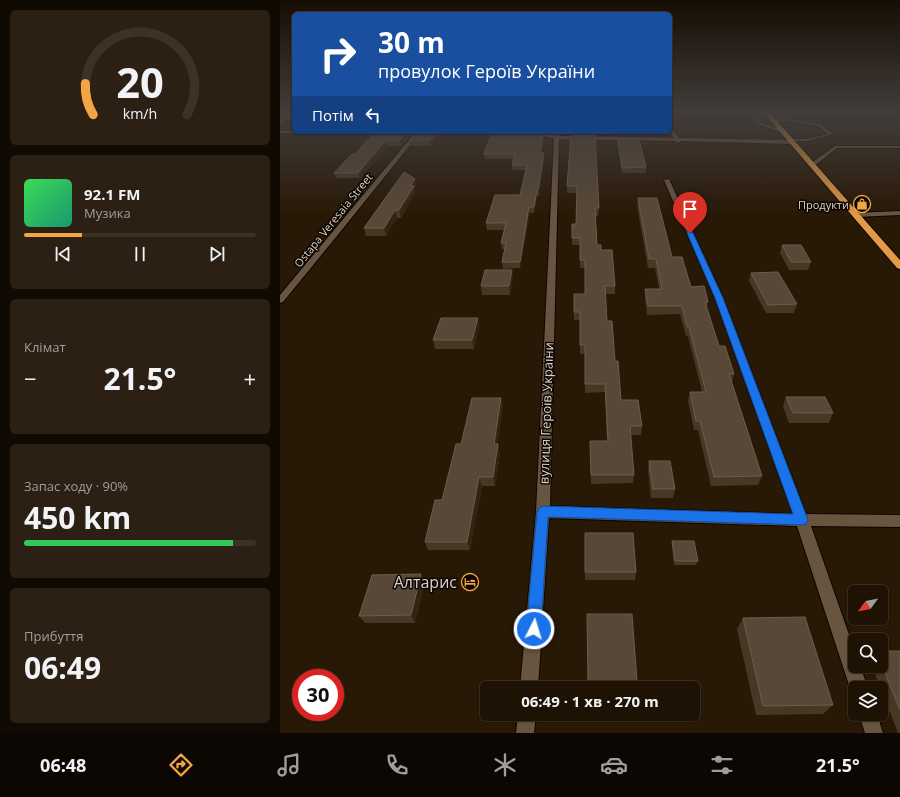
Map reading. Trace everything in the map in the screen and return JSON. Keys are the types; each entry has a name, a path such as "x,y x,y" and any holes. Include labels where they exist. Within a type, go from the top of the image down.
{"highway":[{"path":"797,147 900,266"}],"street":[{"name":"Ostapa Veresaia Street","path":"280,300 339,230 402,147"},
{"name":"вулиця Героїв України","path":"530,681 543,512 557,147"},
{"path":"667,180 719,298 802,520 857,681"},
{"path":"856,215 900,213"},
{"path":"543,512 802,520 900,521"},
{"path":"525,733 526,721"},
{"path":"870,721 874,733"}],"lane":[{"path":"812,165 836,147"}],"building":[{"path":"361,147 380,147 358,173 334,173 352,154 355,154"},
{"path":"486,147 541,147 540,153 544,153 534,207 529,207 520,262 502,262 506,243 501,243 506,223 486,223 495,195 520,195 527,165 512,165 515,154 484,154"},
{"path":"570,147 596,147 599,208 595,208 597,245 601,245 601,250 612,250 615,286 605,286 607,321 612,321 615,361 618,361 621,400 638,400 642,426 630,426 634,475 591,475 590,441 608,441 605,384 585,384 585,345 580,345 580,312 574,312 574,294 585,294 585,260 580,260 580,238 572,238 572,224 576,224 577,186 567,186"},
{"path":"619,147 641,147 646,167 622,168"},
{"path":"404,172 415,179 410,186 414,186 399,210 395,210 384,228 364,228"},
{"path":"638,198 657,198 672,257 682,257 691,287 704,286 708,302 705,302 719,346 725,346 734,374 729,374 762,476 714,477 700,421 696,421 690,392 706,392 682,306 648,306 645,289 662,289 656,259 649,259"},
{"path":"782,245 801,245 811,262 791,262"},
{"path":"485,270 512,270 509,286 481,286"},
{"path":"778,272 797,304 768,305 751,273"},
{"path":"441,318 478,318 472,340 433,340"},
{"path":"786,397 825,397 833,413 793,413"},
{"path":"472,398 501,398 494,444 498,444 493,477 479,477 467,542 425,542 435,500 442,500 456,444 461,444"},
{"path":"649,461 670,461 675,489 653,489"},
{"path":"585,533 633,533 636,572 585,572"},
{"path":"672,541 694,541 698,561 675,561"},
{"path":"421,574 411,615 359,616 372,575"},
{"path":"587,614 632,614 637,681 588,681"},
{"path":"805,617 833,705 763,706 743,618"},
{"path":"888,651 900,651 900,710 885,673 888,673"}],"place":[{"name":"Продукти","path":"862,204"},
{"name":"Алтарис","path":"470,582"}],"route":[{"path":"534,629 543,512 802,520 719,298 690,233"}]}
